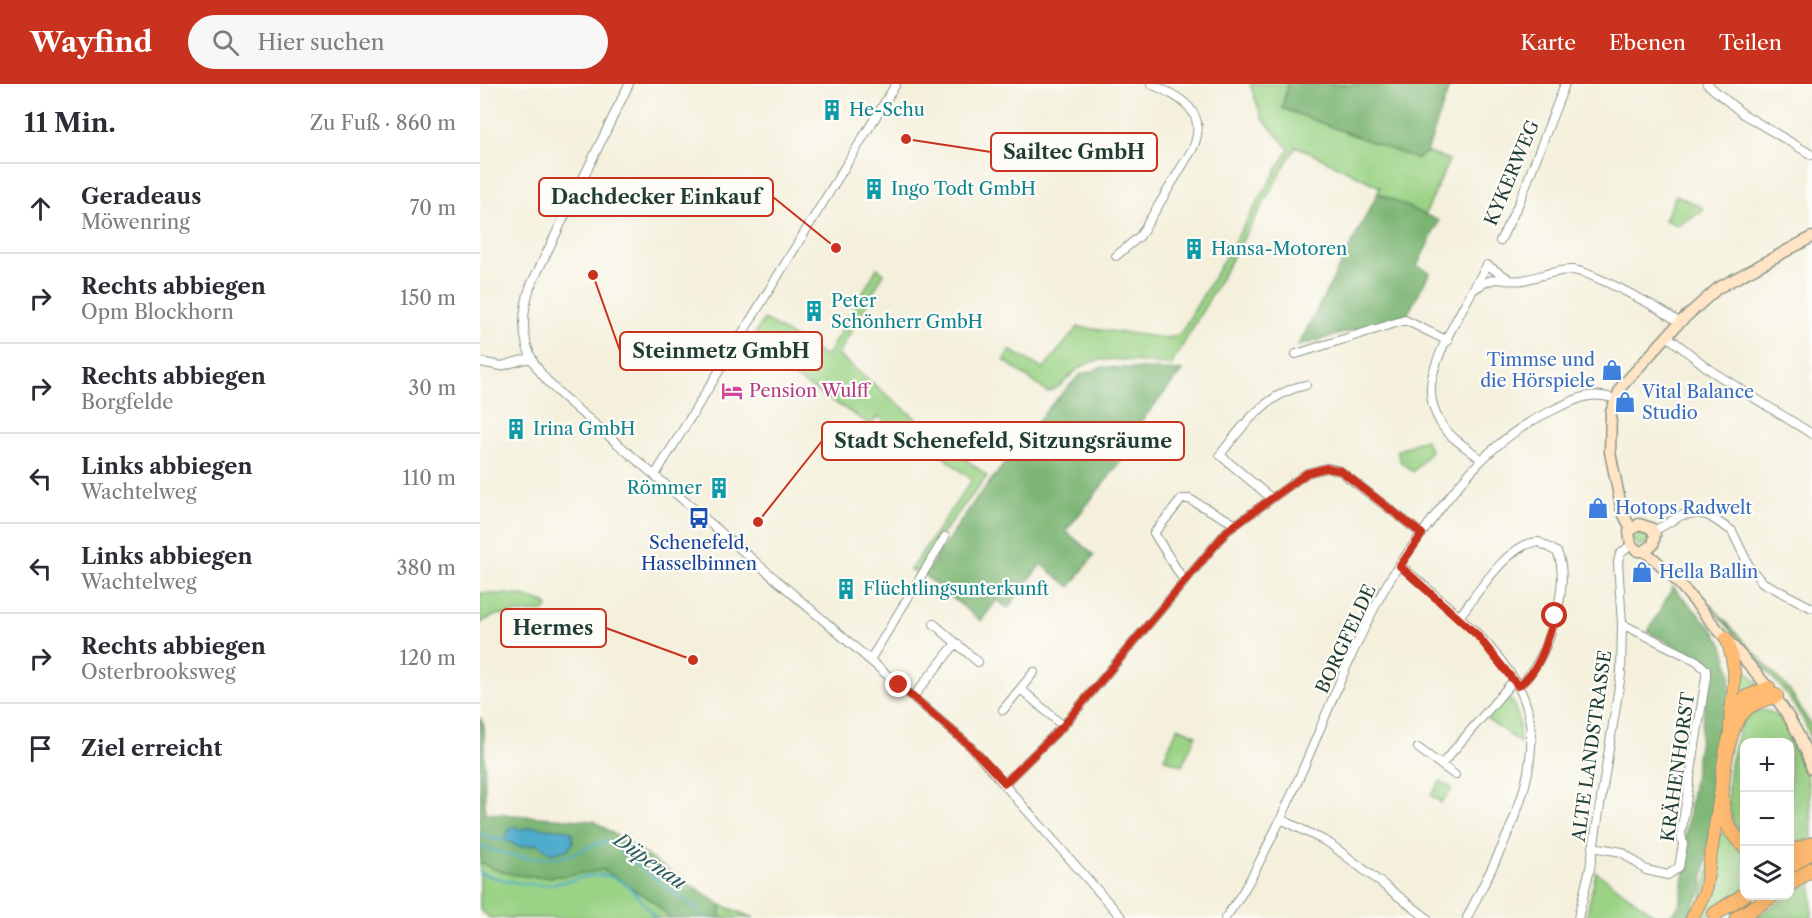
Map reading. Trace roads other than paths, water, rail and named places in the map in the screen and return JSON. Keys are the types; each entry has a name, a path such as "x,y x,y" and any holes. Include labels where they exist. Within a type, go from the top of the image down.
{"highway":[{"path":"1740,841 1726,823 1723,785 1730,740 1743,712 1772,692"},
{"path":"1794,851 1812,844"},
{"path":"1794,863 1812,851"},
{"path":"1794,881 1812,869"},
{"path":"1712,916 1740,898"},
{"path":"1737,918 1766,900"},
{"path":"1749,918 1760,911 1769,900"}],"main road":[{"path":"1635,527 1622,511 1611,452 1610,427 1615,399 1636,368 1679,323 1724,284 1812,237"},
{"path":"1635,527 1647,526 1654,531 1648,548"},
{"path":"1635,527 1628,537 1630,546 1638,550 1648,548"},
{"path":"1648,548 1772,692 1799,732 1812,769"},
{"path":"1726,638 1736,674 1730,740"},
{"path":"1733,710 1747,696 1772,692"},
{"path":"1692,918 1705,892 1723,785"}],"street":[{"path":"629,84 530,287 524,306 523,324 530,358 549,385 970,746 1122,918"},
{"path":"655,475 896,84"},
{"path":"1116,256 1140,236 1193,148 1198,133 1196,118 1186,104 1151,84"},
{"name":"KYKERWEG","path":"1500,241 1519,203 1564,84"},
{"path":"1707,84 1743,114 1812,155"},
{"path":"1481,459 1446,431 1440,422 1432,399 1433,373 1487,265 1509,279"},
{"path":"1475,289 1491,279 1521,280 1561,271 1584,273 1646,303 1679,323"},
{"path":"1296,354 1398,321 1411,322 1448,341"},
{"path":"1667,336 1713,372 1812,434"},
{"path":"480,362 501,366 530,358"},
{"path":"1271,498 1220,455 1240,428 1268,402 1295,387 1306,385"},
{"name":"BORGFELDE","path":"1226,918 1248,884 1281,819 1367,623 1400,566 1422,534 1481,459 1527,424 1586,395 1594,394 1615,399"},
{"path":"1005,783 1063,726 1184,581 1235,524 1307,473 1317,468 1334,469 1349,476 1422,534"},
{"path":"1184,581 1154,533 1182,499 1189,499 1235,524"},
{"path":"1654,531 1682,515 1698,513 1709,516 1732,531 1750,568 1762,582 1812,608"},
{"path":"870,660 945,537"},
{"path":"1441,765 1516,683 1529,676 1542,654 1553,624 1562,577 1557,552 1539,542 1518,548 1458,617"},
{"name":"ALTE LANDSTRASSE","path":"1578,918 1593,847 1621,674 1622,624 1618,562 1620,554 1630,546"},
{"path":"1400,566 1458,617 1516,683 1531,729 1526,782 1509,830 1467,918"},
{"path":"934,624 978,662"},
{"name":"KRÄHENHORST","path":"1593,847 1622,852 1653,872 1668,875 1679,867 1683,844 1681,834 1706,677 1706,670 1697,662 1622,624"},
{"path":"914,697 956,643"},
{"path":"1003,710 1022,690 1034,672"},
{"path":"1022,690 1063,726"},
{"path":"1418,748 1455,775"},
{"path":"1281,819 1329,843 1427,918"}],"water":[{"path":"515,826 519,830 532,827 567,830 572,832 573,843 568,849 551,854 538,844 520,847 504,840 509,830"}],"waterway":[{"path":"480,834 493,839 507,840"},
{"name":"Düpenau","path":"480,846 514,856 550,858 573,854 593,845 608,842 698,911"},
{"path":"480,873 507,881 534,885 553,884 588,876 608,876 628,886 655,918"}],"place":[{"name":"He-Schu","path":"832,110"},
{"name":"Sailtec GmbH","path":"906,139"},
{"name":"Ingo Todt GmbH","path":"874,189"},
{"name":"Dachdecker Einkauf","path":"836,248"},
{"name":"Hansa-Motoren","path":"1194,249"},
{"name":"Steinmetz GmbH","path":"593,275"},
{"name":"Peter Schönherr GmbH","path":"814,311"},
{"name":"Timmse und die Hörspiele","path":"1612,370"},
{"name":"Pension Wulff","path":"732,391"},
{"name":"Vital Balance Studio","path":"1625,402"},
{"name":"Irina GmbH","path":"516,429"},
{"name":"Römmer","path":"719,488"},
{"name":"Hotops Radwelt","path":"1598,508"},
{"name":"Schenefeld, Hasselbinnen","path":"699,518"},
{"name":"Stadt Schenefeld, Sitzungsräume","path":"758,522"},
{"name":"Hella Ballin","path":"1642,572"},
{"name":"Flüchtlingsunterkunft","path":"846,589"},
{"name":"Hermes","path":"693,660"}]}
